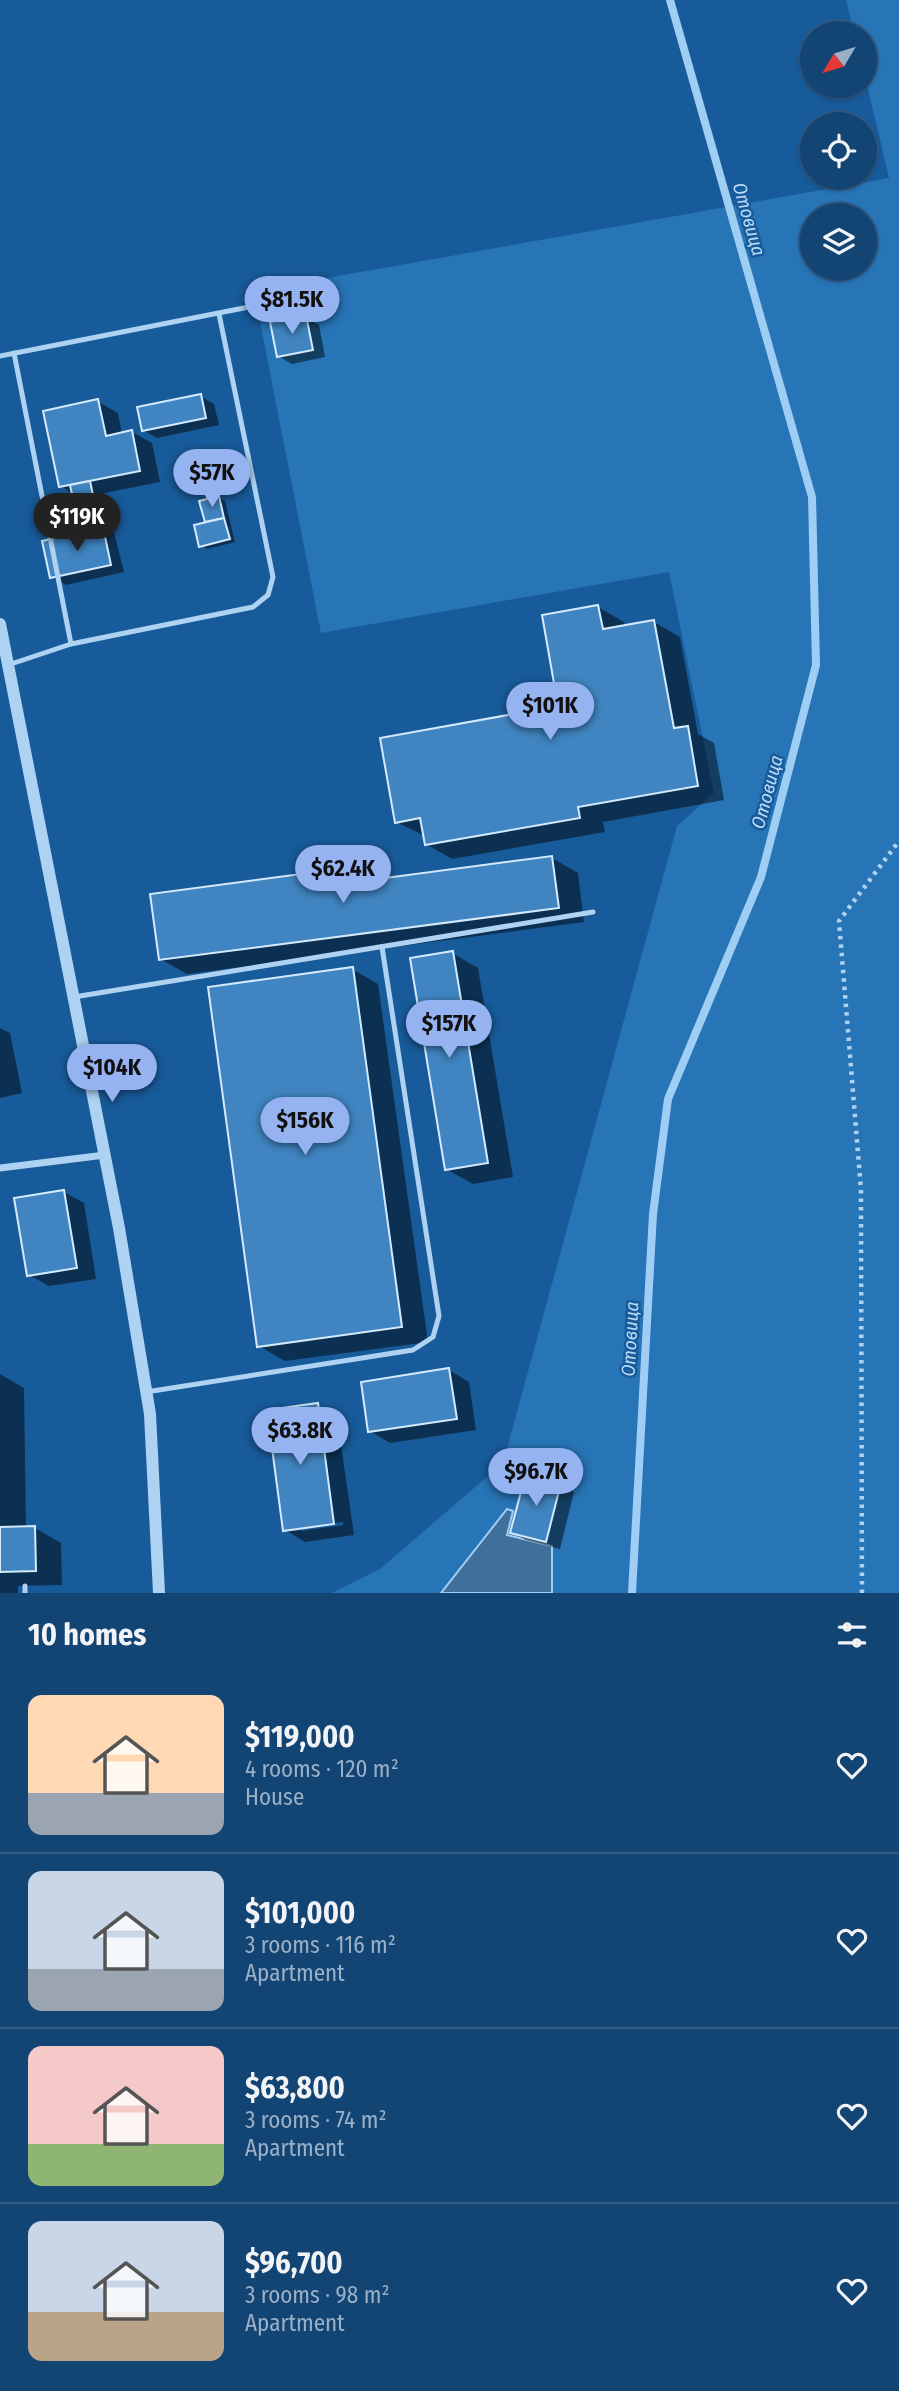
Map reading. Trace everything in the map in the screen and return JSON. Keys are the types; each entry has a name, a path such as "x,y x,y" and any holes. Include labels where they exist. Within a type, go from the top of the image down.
{"street":[{"path":"0,624 105,1155 150,1414 159,1593"},
{"path":"0,1168 105,1155"}],"lane":[{"path":"0,356 254,306"},
{"path":"8,665 71,644 253,607 268,595 273,577 219,314"},
{"path":"14,353 71,644"},
{"path":"74,997 593,912"},
{"path":"146,1392 413,1350 433,1337 439,1316 382,947"}],"path":[{"path":"862,1593 860,1191 839,921 899,841"}],"shaded area":[{"path":"846,0 899,0 899,1593 332,1593 380,1569 503,1463 677,826 714,793 669,572 321,633 254,291 827,189 877,189 877,180 889,178 877,127 877,112 873,112 870,98 877,98 877,21 851,21"},
{"path":"507,1509 513,1511 507,1535 552,1546 552,1593 441,1593"}],"building":[{"path":"306,315 313,350 277,357 270,322"},
{"path":"201,394 206,418 142,431 137,407"},
{"path":"98,399 106,436 132,430 140,471 59,487 43,411"},
{"path":"90,481 100,528 80,532 70,485"},
{"path":"219,496 224,518 205,522 199,501"},
{"path":"224,518 230,539 199,547 194,525"},
{"path":"103,527 111,565 50,578 42,541"},
{"path":"598,605 603,629 654,620 674,728 688,726 698,786 578,807 580,818 425,845 420,818 395,823 380,738 558,706 542,615"},
{"path":"552,856 559,908 159,960 150,894 361,866 363,881"},
{"path":"453,951 488,1163 445,1170 410,958"},
{"path":"353,967 402,1327 257,1347 208,987"},
{"path":"64,1190 77,1268 27,1276 14,1198"},
{"path":"449,1368 457,1419 368,1432 361,1382"},
{"path":"318,1403 334,1524 283,1531 267,1410"},
{"path":"526,1473 561,1483 546,1542 510,1533"},
{"path":"35,1526 36,1571 0,1572 0,1527"}],"waterway":[{"name":"Отовица","path":"632,1593 653,1214 668,1099 761,877 816,665 812,497 670,0"}]}
